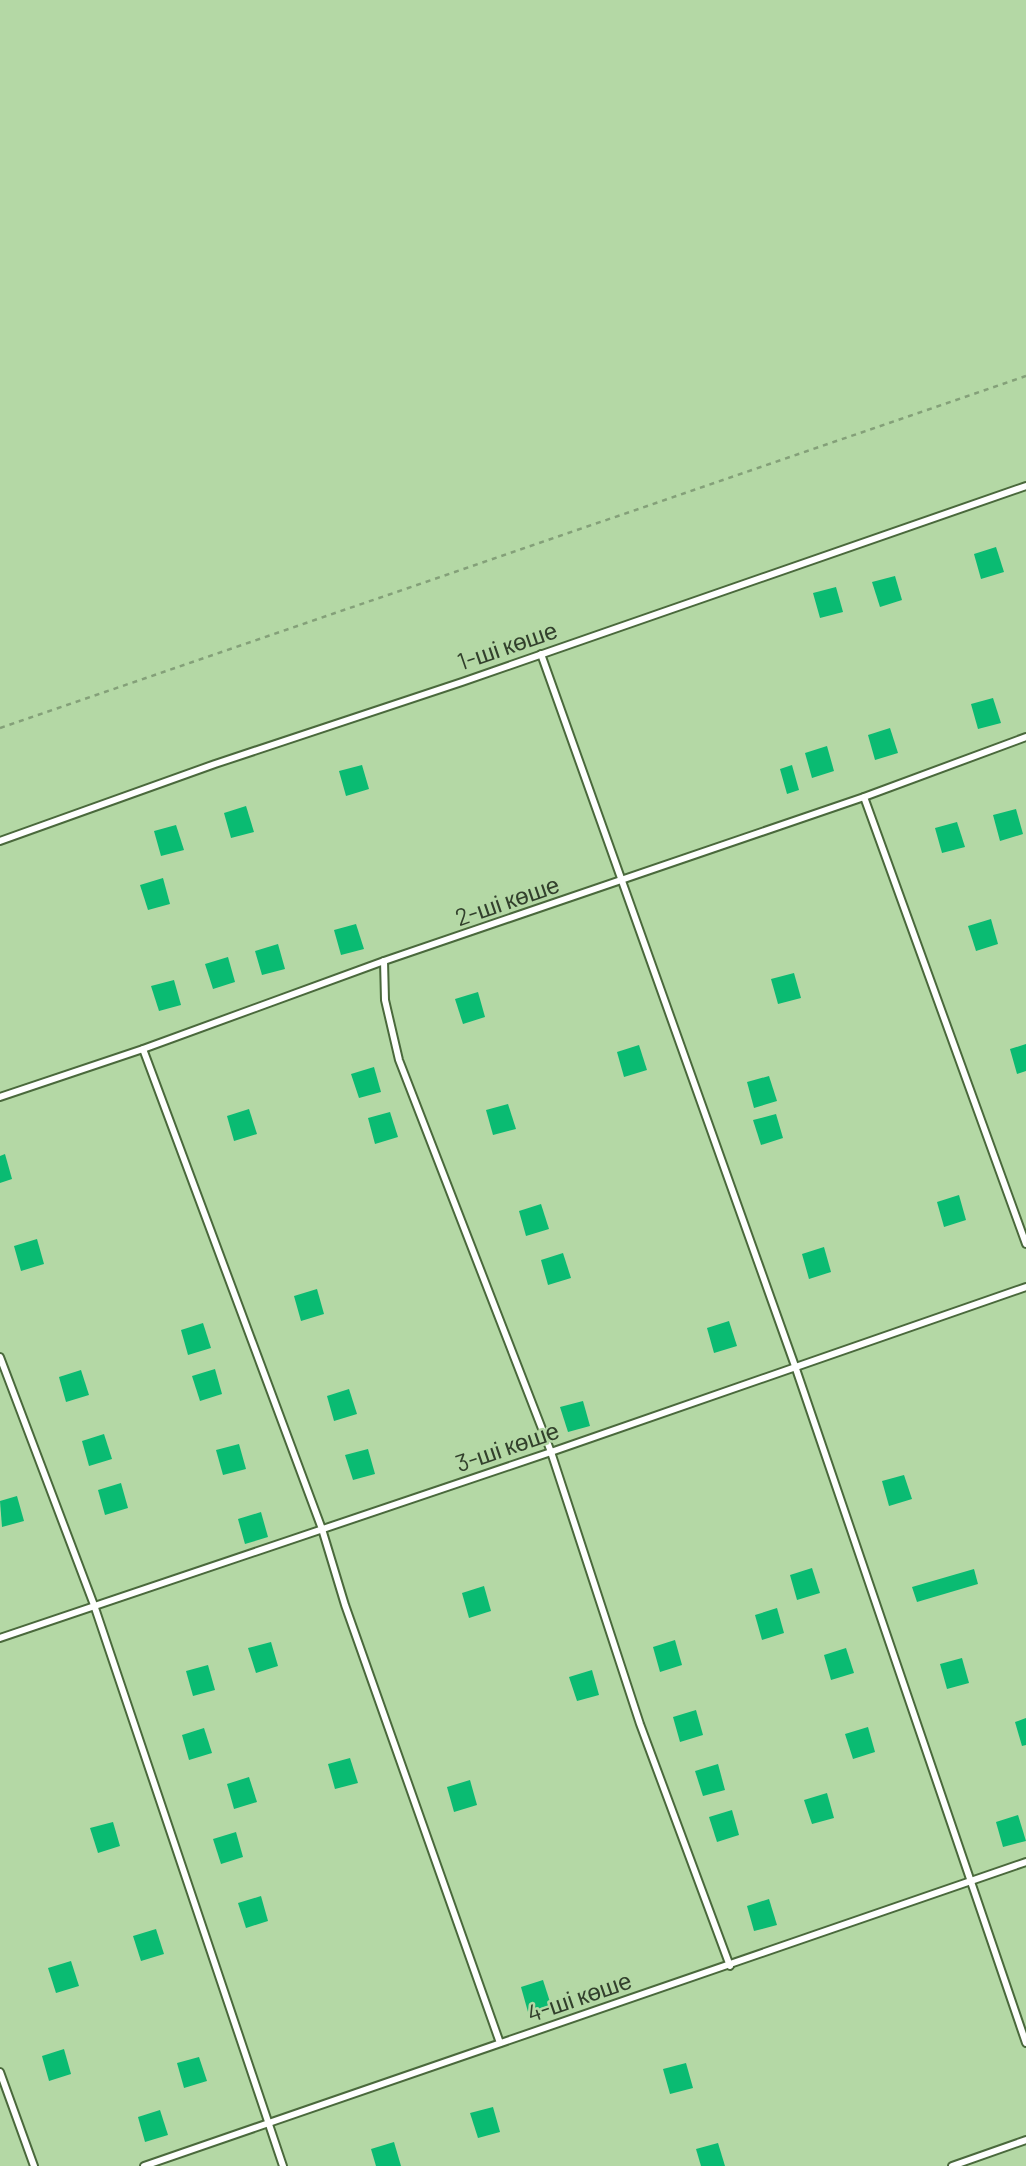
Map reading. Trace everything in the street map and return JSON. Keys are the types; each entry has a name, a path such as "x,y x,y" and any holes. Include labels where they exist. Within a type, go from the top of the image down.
{"lane":[{"name":"1-ші көше","path":"0,841 215,764 1026,486"},
{"path":"541,654 795,1366 1026,2043"},
{"name":"2-ші көше","path":"0,1097 143,1049 384,961 864,797 1026,737"},
{"path":"864,797 1026,1244"},
{"path":"384,961 385,1000 399,1060 551,1452 640,1724 730,1966"},
{"path":"143,1049 322,1529 345,1605 500,2043"},
{"name":"3-ші көше","path":"0,1638 551,1452 1026,1287"},
{"path":"0,1357 94,1605 283,2166"},
{"name":"4-ші көше","path":"144,2166 1026,1862"},
{"path":"0,2072 34,2166"},
{"path":"952,2166 1026,2140"}],"path":[{"path":"0,728 1026,376"}],"building":[{"path":"996,547 1004,572 981,579 974,554"},
{"path":"895,576 902,600 880,607 872,582"},
{"path":"836,587 843,612 820,618 813,593"},
{"path":"993,698 1001,723 978,729 971,704"},
{"path":"890,728 898,753 875,760 868,735"},
{"path":"827,746 834,771 812,778 805,753"},
{"path":"362,765 369,789 346,796 339,771"},
{"path":"792,765 799,790 787,794 780,769"},
{"path":"246,806 254,832 231,838 224,813"},
{"path":"1016,809 1023,834 1000,841 993,815"},
{"path":"957,822 965,847 942,853 935,828"},
{"path":"176,825 184,850 161,856 154,831"},
{"path":"163,878 170,904 148,910 140,885"},
{"path":"991,919 998,944 976,951 968,926"},
{"path":"356,924 364,949 341,955 334,930"},
{"path":"278,944 285,969 262,975 255,951"},
{"path":"228,957 235,982 213,989 205,964"},
{"path":"794,973 801,998 778,1004 771,979"},
{"path":"174,980 181,1005 159,1011 151,986"},
{"path":"478,992 485,1017 463,1024 455,999"},
{"path":"1026,1044 1026,1071 1017,1074 1010,1049"},
{"path":"639,1045 647,1070 624,1077 617,1052"},
{"path":"374,1067 381,1092 359,1098 351,1074"},
{"path":"769,1076 777,1101 754,1108 747,1082"},
{"path":"508,1104 516,1129 493,1135 486,1110"},
{"path":"249,1109 257,1134 234,1141 227,1116"},
{"path":"390,1112 398,1137 375,1144 368,1118"},
{"path":"776,1114 783,1138 761,1145 753,1120"},
{"path":"5,1154 12,1179 0,1183 0,1156"},
{"path":"959,1195 966,1220 944,1227 937,1202"},
{"path":"541,1204 549,1229 526,1236 519,1211"},
{"path":"37,1239 44,1264 21,1271 14,1246"},
{"path":"824,1247 831,1272 809,1279 802,1254"},
{"path":"563,1253 571,1278 548,1285 541,1260"},
{"path":"317,1289 324,1314 301,1321 294,1296"},
{"path":"729,1321 737,1346 714,1353 707,1328"},
{"path":"203,1323 211,1348 188,1355 181,1330"},
{"path":"215,1369 222,1394 200,1401 192,1376"},
{"path":"81,1370 89,1395 66,1402 59,1377"},
{"path":"349,1389 357,1414 334,1421 327,1396"},
{"path":"583,1401 590,1426 568,1432 560,1407"},
{"path":"104,1434 112,1459 89,1466 82,1441"},
{"path":"239,1444 246,1469 223,1475 216,1450"},
{"path":"368,1449 375,1474 353,1480 345,1455"},
{"path":"904,1475 912,1499 889,1506 882,1481"},
{"path":"121,1483 128,1508 105,1515 98,1490"},
{"path":"17,1496 24,1521 2,1527 0,1501"},
{"path":"261,1512 268,1537 245,1544 238,1519"},
{"path":"812,1568 820,1593 797,1600 790,1575"},
{"path":"974,1569 978,1584 917,1602 912,1587"},
{"path":"484,1586 491,1611 469,1618 462,1593"},
{"path":"777,1608 784,1633 762,1640 755,1615"},
{"path":"675,1640 682,1665 660,1672 653,1647"},
{"path":"271,1642 278,1666 256,1673 248,1648"},
{"path":"846,1648 854,1673 831,1680 824,1655"},
{"path":"962,1658 969,1683 947,1689 940,1664"},
{"path":"208,1665 215,1690 193,1696 186,1671"},
{"path":"592,1670 599,1695 577,1701 569,1677"},
{"path":"696,1710 703,1735 680,1742 673,1717"},
{"path":"1026,1718 1026,1745 1022,1746 1015,1722"},
{"path":"868,1727 875,1752 853,1759 845,1734"},
{"path":"204,1728 212,1753 189,1760 182,1735"},
{"path":"350,1758 358,1783 335,1789 328,1764"},
{"path":"718,1764 725,1790 703,1796 695,1771"},
{"path":"249,1777 257,1802 234,1809 227,1784"},
{"path":"470,1780 477,1805 454,1812 447,1787"},
{"path":"827,1793 834,1818 812,1824 804,1800"},
{"path":"732,1810 739,1835 717,1842 709,1817"},
{"path":"1018,1815 1026,1841 1003,1847 996,1822"},
{"path":"113,1822 120,1846 98,1853 90,1828"},
{"path":"236,1832 243,1857 221,1864 213,1839"},
{"path":"261,1896 268,1921 246,1928 238,1903"},
{"path":"769,1899 777,1925 754,1931 747,1906"},
{"path":"156,1929 164,1954 141,1961 133,1936"},
{"path":"71,1961 79,1986 56,1993 48,1968"},
{"path":"543,1980 551,2005 528,2012 521,1987"},
{"path":"64,2049 71,2074 49,2081 42,2056"},
{"path":"199,2057 207,2081 184,2088 177,2063"},
{"path":"686,2063 693,2088 670,2094 663,2069"},
{"path":"493,2107 500,2132 478,2138 470,2113"},
{"path":"160,2110 168,2135 145,2142 138,2117"},
{"path":"394,2142 401,2166 376,2166 371,2149"},
{"path":"718,2143 725,2166 701,2166 696,2149"}]}
